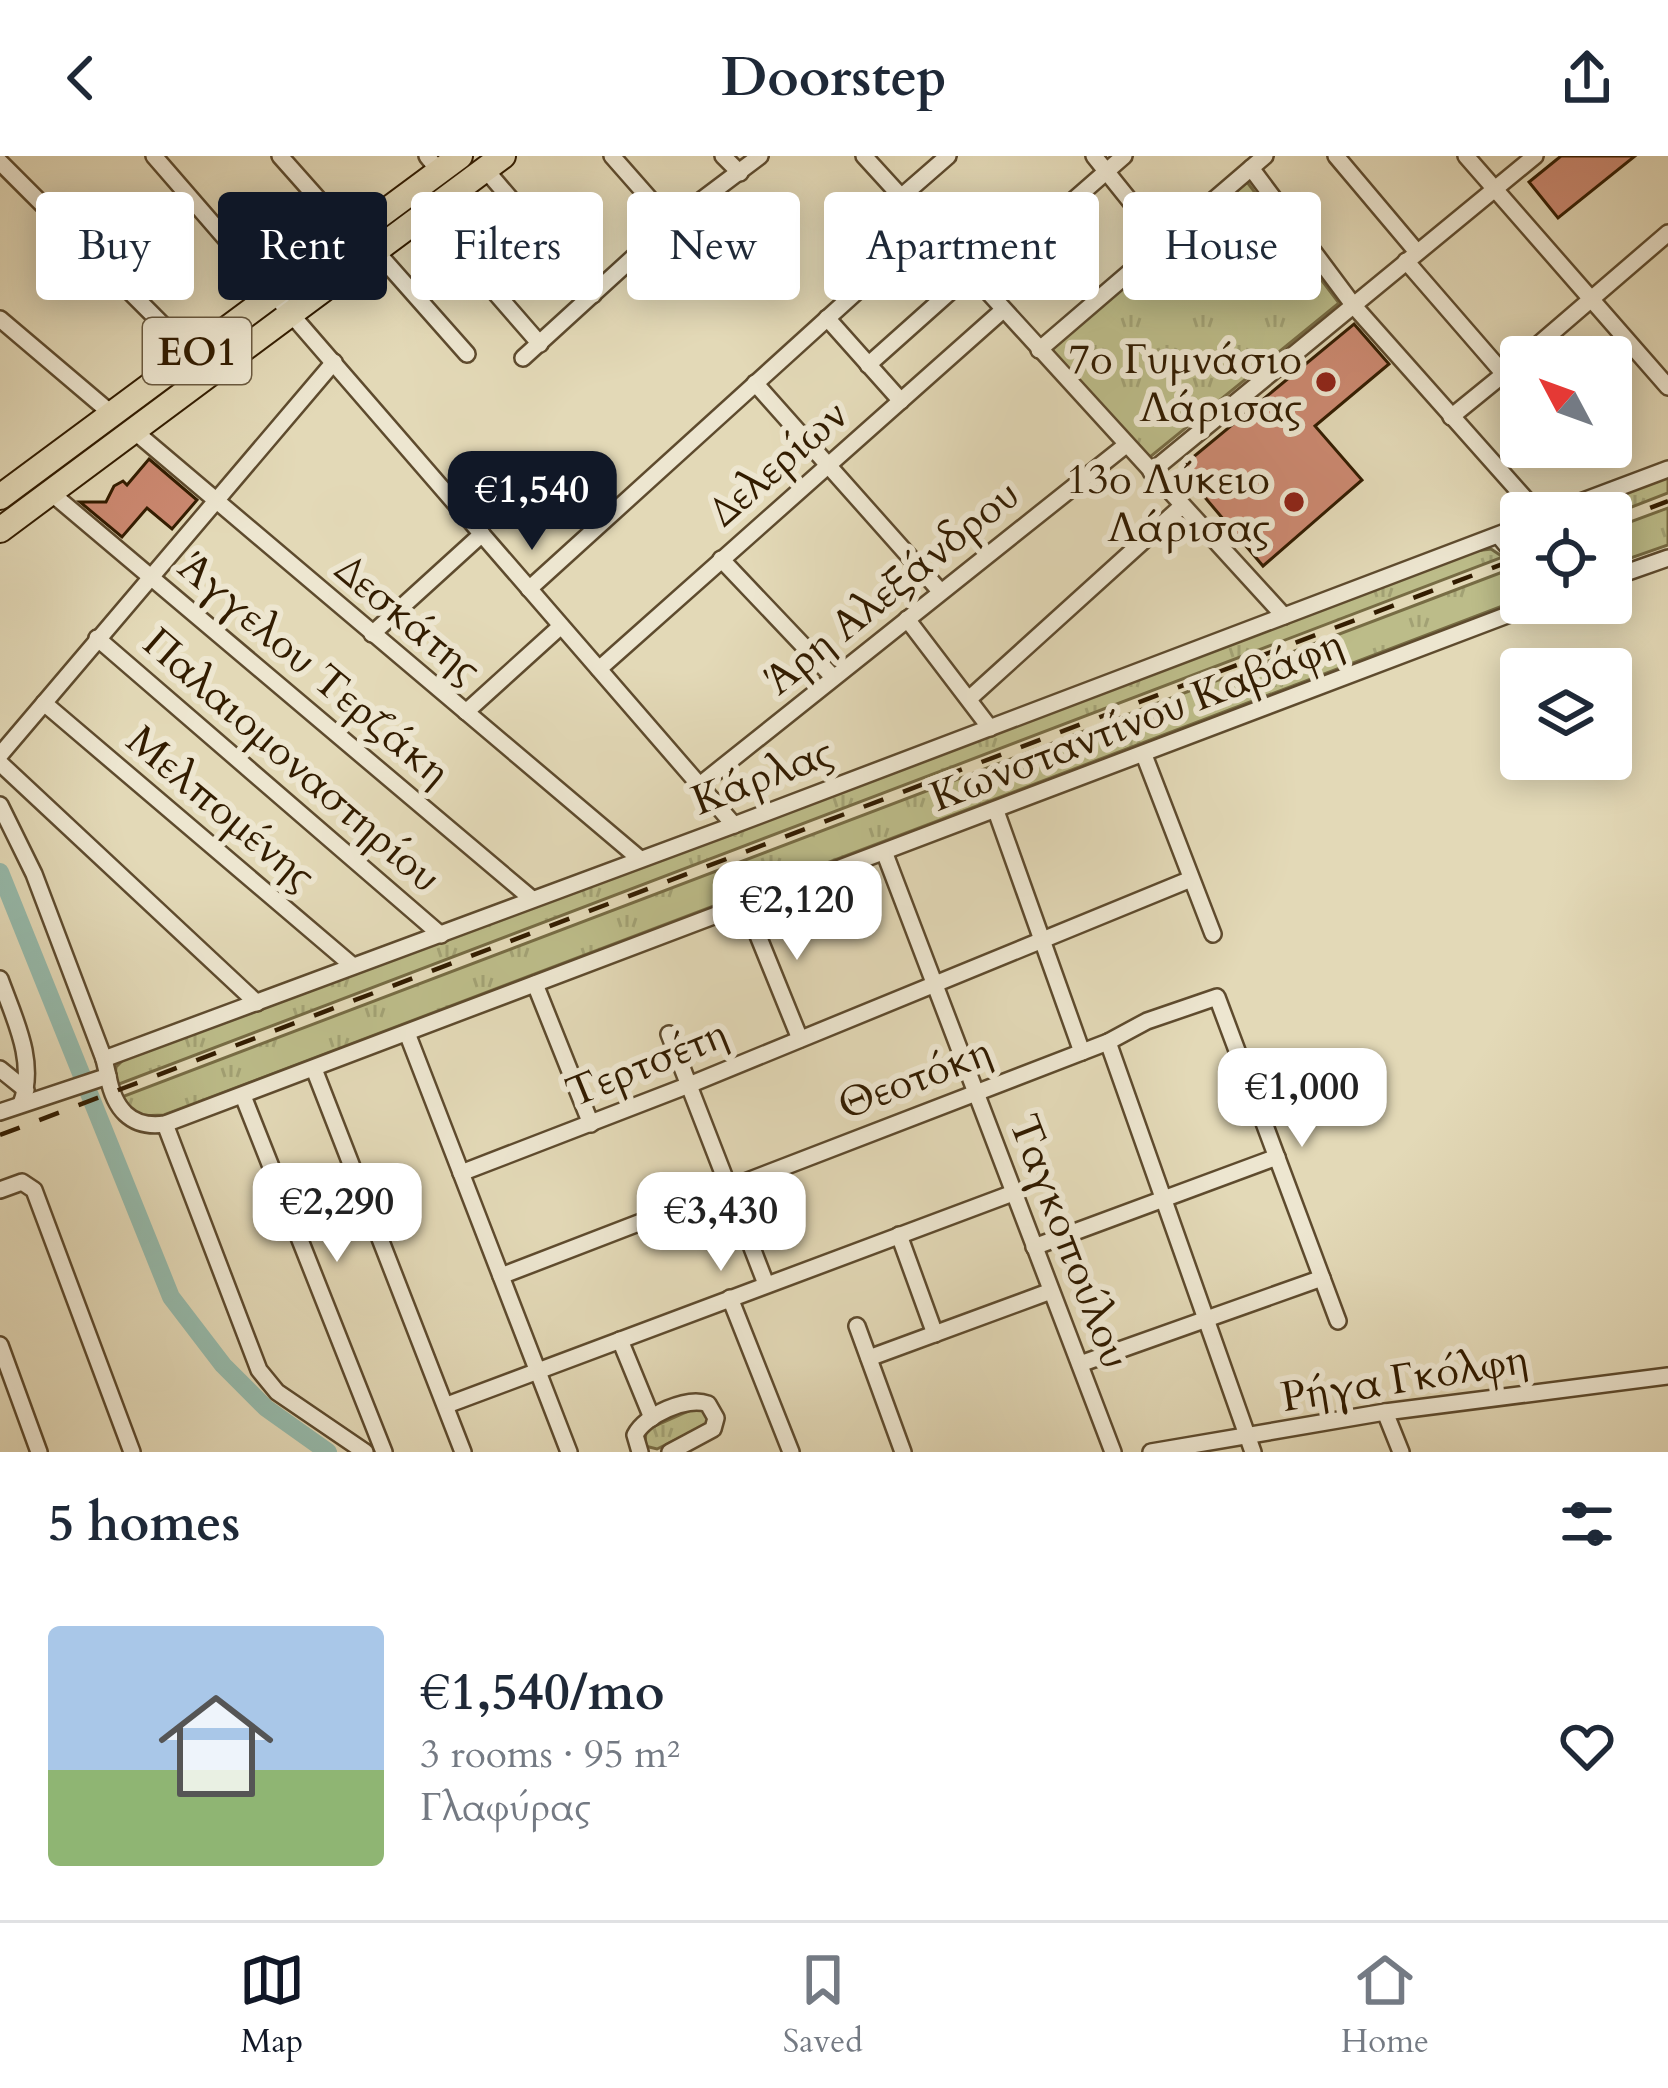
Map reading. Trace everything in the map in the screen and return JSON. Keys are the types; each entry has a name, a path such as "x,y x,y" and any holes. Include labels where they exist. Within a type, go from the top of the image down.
{"main road":[{"name":"ΕΟ1","path":"387,206 442,161"},
{"name":"ΕΟ1","path":"454,192 494,162"},
{"name":"ΕΟ1","path":"0,530 133,430 286,300"},
{"name":"ΕΟ1","path":"2,493 192,354 288,300"}],"street":[{"path":"154,156 734,826"},
{"path":"280,156 312,192"},
{"path":"612,156 643,192"},
{"path":"723,156 740,173"},
{"path":"713,192 760,156"},
{"path":"864,156 897,192"},
{"path":"906,192 948,156"},
{"path":"1094,156 1123,193"},
{"path":"1081,192 1124,156"},
{"path":"1222,192 1265,156"},
{"path":"1336,156 1500,369"},
{"path":"1466,156 1668,387"},
{"path":"1151,472 1534,156"},
{"path":"0,162 192,354"},
{"path":"494,162 516,192"},
{"path":"1251,168 1354,306 1519,492"},
{"path":"1547,336 1668,233"},
{"path":"387,263 467,354"},
{"path":"603,286 627,263"},
{"path":"1039,350 1123,277"},
{"path":"502,300 540,344"},
{"path":"524,358 588,300"},
{"path":"529,589 847,300"},
{"path":"868,365 948,300"},
{"path":"994,300 1284,616"},
{"name":"Δελερίων","path":"599,669 1004,310"},
{"path":"827,318 901,401"},
{"path":"0,319 112,414"},
{"path":"257,1003 0,759 149,575 334,362"},
{"path":"1451,417 1500,377"},
{"path":"755,383 940,591"},
{"name":"Δεσκάτης","path":"133,430 640,859"},
{"name":"Άρη Αλεξάνδρου","path":"701,784 1126,445"},
{"path":"1608,492 1668,470"},
{"name":"Άγγελου Τερζάκη","path":"50,492 532,899"},
{"path":"970,698 1182,506"},
{"path":"372,634 482,534"},
{"name":"Κάρλας","path":"0,1112 23,1097 48,1097 257,1003 353,966 1499,536"},
{"path":"1632,571 1668,558"},
{"path":"721,560 833,677"},
{"name":"Κωνσταντίνου Καβάφη","path":"165,1124 1500,618"},
{"path":"907,619 990,728"},
{"path":"466,712 561,626"},
{"name":"Παλαιομοναστηρίου","path":"97,638 441,935"},
{"name":"Μελπομένης","path":"44,704 353,966"},
{"path":"1144,754 1213,934"},
{"path":"0,805 34,874 114,1100 124,1115 143,1125 165,1124 259,1370 277,1392 365,1452"},
{"path":"996,811 1082,1052"},
{"name":"Ταγκοπούλου","path":"885,854 1113,1452"},
{"name":"Τερτσέτη","path":"461,1173 1191,879"},
{"path":"746,907 800,1039"},
{"path":"0,979 25,1054 23,1097"},
{"path":"535,985 591,1124"},
{"name":"Θεοτόκη","path":"501,1276 1217,997 1277,1157"},
{"path":"406,1034 569,1452"},
{"path":"670,1034 766,1284"},
{"path":"1108,1042 1251,1444"},
{"path":"0,1069 23,1097"},
{"path":"314,1069 464,1452"},
{"path":"243,1096 384,1452"},
{"path":"1034,1247 1277,1157 1337,1321"},
{"path":"0,1190 22,1182 30,1185 132,1452"},
{"path":"447,1405 1013,1192"},
{"path":"899,1235 935,1334"},
{"path":"1080,1364 1322,1278"},
{"path":"868,1358 1051,1291"},
{"path":"730,1298 791,1452"},
{"path":"857,1326 903,1452"},
{"path":"620,1340 652,1418"},
{"path":"0,1345 39,1452"},
{"name":"Ρήγα Γκόλφη","path":"1151,1452 1251,1444 1385,1412 1668,1376"},
{"path":"640,1452 634,1436 640,1425 693,1401 712,1408 716,1423 709,1435 670,1452"},
{"path":"1385,1412 1401,1452"}],"green space":[{"path":"1247,182 1255,192 1235,192"},
{"path":"1321,279 1339,303 1150,457 1049,350 1123,287 1123,300 1321,300"},
{"path":"1668,476 1668,493 1632,507 1632,492 1626,492"},
{"path":"1668,508 1668,545 1632,558 1632,521"},
{"path":"1491,549 1500,558 114,1086 116,1067 127,1056 1475,551"},
{"path":"1500,573 1500,607 164,1115 138,1116 119,1098"},
{"path":"691,1410 704,1410 708,1424 657,1449 645,1446 646,1430"}],"building":[{"path":"1561,156 1635,156 1558,218 1529,182"},
{"path":"1354,324 1389,364 1315,426 1362,480 1263,566 1180,468"},
{"path":"149,459 197,500 172,529 147,508 122,537 80,502 106,502 114,486 123,481 127,485"}],"waterway":[{"path":"0,872 171,1297 223,1365 266,1408 328,1452"}],"railway":[{"path":"1632,515 1668,501"},
{"path":"0,1135 1500,565"}],"place":[{"name":"7ο Γυμνάσιο Λάρισας","path":"1326,382"},
{"name":"13ο Λύκειο Λάρισας","path":"1294,502"}]}
